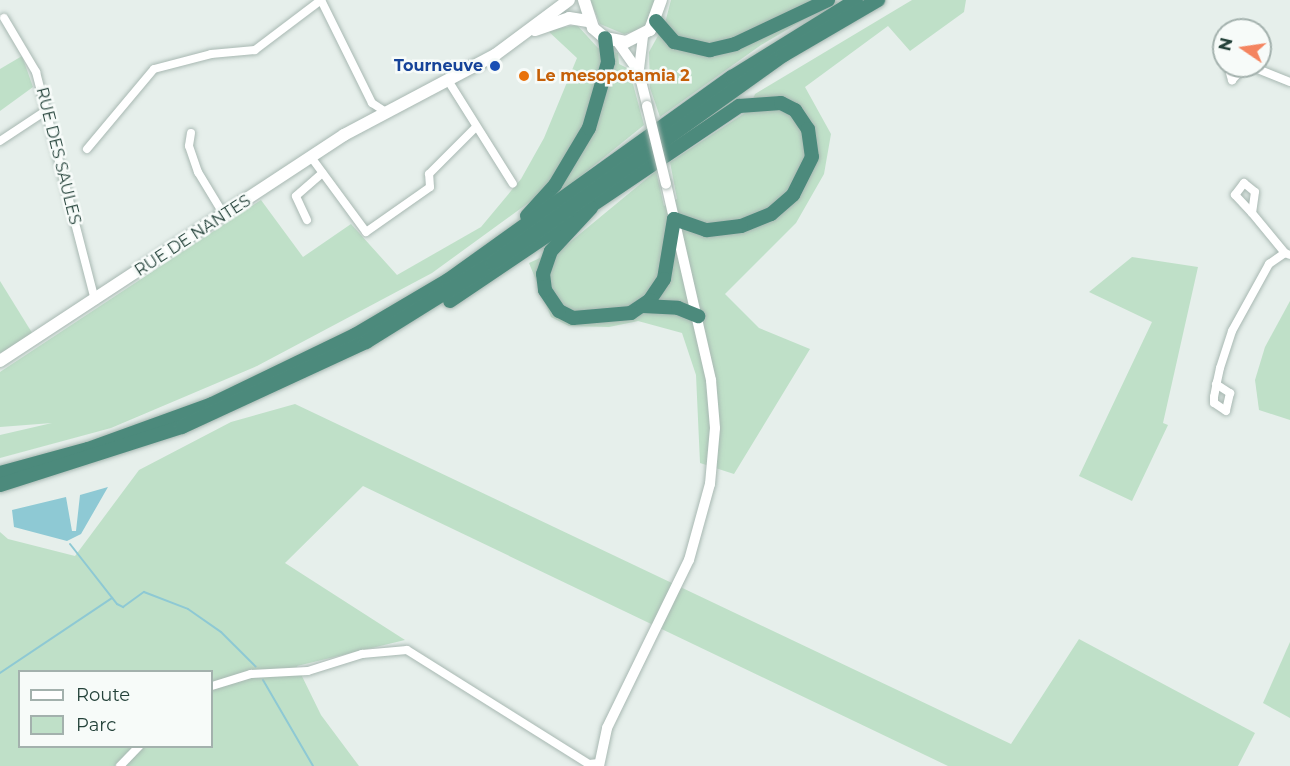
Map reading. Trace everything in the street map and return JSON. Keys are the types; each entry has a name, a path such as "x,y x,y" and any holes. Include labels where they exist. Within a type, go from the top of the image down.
{"highway":[{"path":"656,21 674,42 710,50 735,44 828,0"},
{"path":"0,473 114,440 238,393 364,330 471,264 732,77 856,0"},
{"path":"0,485 99,457 216,414 406,319 809,41 878,0"},
{"path":"471,264 477,253 537,208 572,162 606,74 611,40"},
{"path":"406,319 420,318 462,295 591,208 802,52 809,41"},
{"path":"641,172 739,106 776,102 802,118 810,135 812,157 804,178 783,205 757,221 728,229 699,229 674,219 664,279 643,306"},
{"path":"591,208 551,250 543,274 545,290 559,311 573,318 620,316 643,306 678,308 698,316"}],"main road":[{"path":"528,32 569,0"},
{"path":"584,0 588,21"},
{"path":"528,32 568,18 588,21 611,40 643,36 656,21 661,0"},
{"name":"RUE DE NANTES","path":"0,361 311,158 386,112 448,82 528,32"}],"street":[{"path":"87,148 154,69 212,54 255,50 321,0 372,103 386,112"},
{"name":"RUE DES SAULES","path":"4,18 36,72 95,300"},
{"path":"213,686 251,674 308,671 362,654 407,650 594,765 688,560 707,502 714,412 698,316 639,73 643,36"},
{"path":"611,40 639,73"},
{"path":"1272,75 1290,82"},
{"path":"448,82 475,128 513,184"},
{"path":"0,141 47,110"},
{"path":"311,158 366,232 430,187 429,174 475,128"},
{"path":"191,133 189,146 198,172 224,215"},
{"path":"307,220 296,196 322,173"},
{"path":"1216,384 1232,331 1249,296 1269,264 1288,254 1252,213"},
{"path":"120,766 138,748"}],"green space":[{"path":"590,0 657,0 652,19 642,29 624,34 600,24"},
{"path":"671,0 818,0 815,13 761,45 660,117 650,88 649,52 665,23"},
{"path":"912,0 966,0 964,12 910,51 888,26 805,87 831,134 824,174 796,223 725,294 759,328 810,349 734,474 700,463 696,375 682,333 638,321 609,327 569,326 551,317 529,263 564,247 656,171 664,206 677,199 670,162 748,111 755,94"},
{"path":"577,25 598,48 618,53 619,64 629,69 644,125 560,193 542,193 432,273 257,366 111,428 0,458 0,435 52,423 0,427 0,372 261,200 303,257 351,224 397,275 481,227 521,179 544,138 577,58 547,30"},
{"path":"22,56 33,87 0,111 0,69"},
{"path":"1132,257 1198,267 1163,423 1168,425 1132,501 1079,476 1152,322 1089,292"},
{"path":"0,281 34,336 0,353"},
{"path":"1290,301 1290,420 1259,410 1255,380 1265,347"},
{"path":"295,404 1011,744 1079,639 1255,733 1238,766 948,766 363,486 285,563 405,640 297,666 321,715 359,766 0,766 0,532 8,539 75,556 139,470 231,422"},
{"path":"1290,642 1290,718 1263,703"}],"water":[{"path":"108,487 81,534 67,541 14,527 12,510 66,497 72,531 76,531 80,495"}],"waterway":[{"path":"70,544 117,604 123,607 144,592 188,609 221,632 256,667"},
{"path":"0,673 112,598"},
{"path":"263,680 313,766"}],"place":[{"name":"Tourneuve","path":"495,66"},
{"name":"Le mesopotamia 2","path":"524,76"}]}
